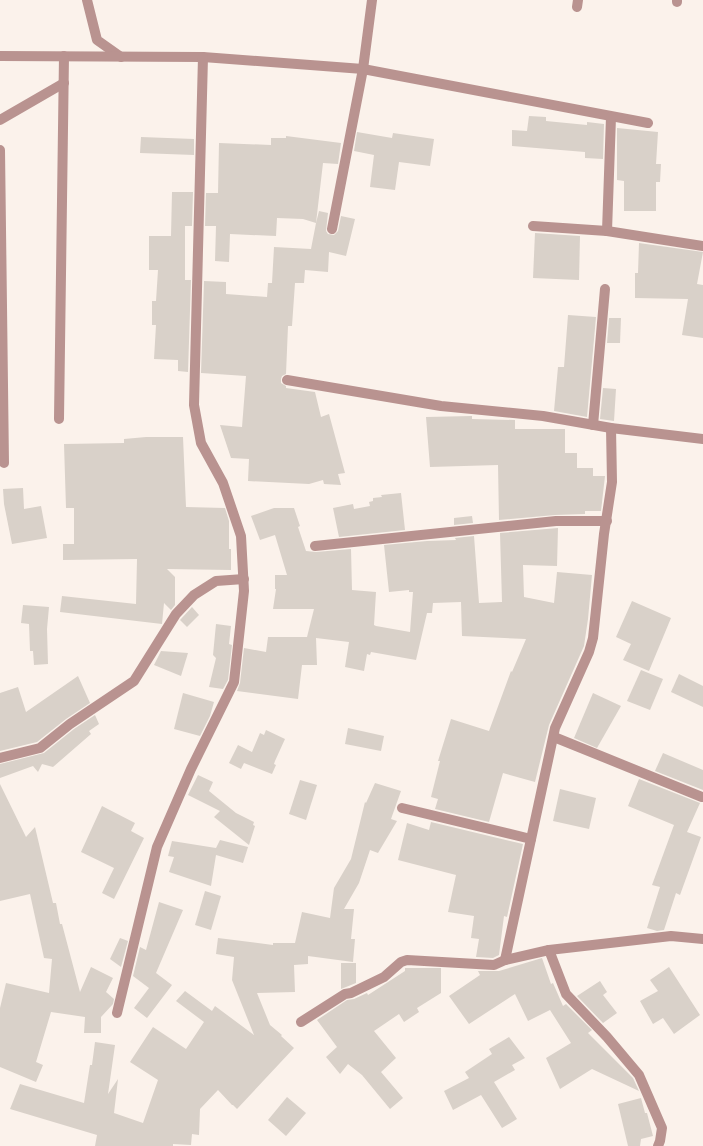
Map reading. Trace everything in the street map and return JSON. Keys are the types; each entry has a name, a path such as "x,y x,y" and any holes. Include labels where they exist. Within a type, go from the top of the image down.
{"street":[{"path":"87,0 98,40 121,57"},
{"path":"332,230 363,69 372,0"},
{"path":"0,56 203,57 363,69 648,123"},
{"path":"59,419 64,56"},
{"path":"117,1013 157,847 191,769 234,682 244,591 241,536 223,483 201,443 194,405 203,57"},
{"path":"0,120 64,84"},
{"path":"607,232 611,117"},
{"path":"0,150 4,463"},
{"path":"533,226 607,232 703,246"},
{"path":"593,425 605,289"},
{"path":"288,380 441,406 543,416 611,428 703,439"},
{"path":"505,960 555,728 589,652 593,638 604,534 612,482 611,428"},
{"path":"315,546 556,521 607,521"},
{"path":"0,758 40,748 70,724 134,681 176,614 194,595 216,581 244,578"},
{"path":"554,736 702,797"},
{"path":"402,808 531,839"},
{"path":"300,1022 345,994 351,993 384,977 401,962 407,960 494,965 505,960 549,950 671,936 703,939"},
{"path":"549,950 566,994 607,1037 639,1075 662,1128 658,1146"}],"building":[{"path":"529,116 546,117 546,121 587,125 587,122 604,124 603,159 585,158 585,152 512,146 512,130 527,131"},
{"path":"617,128 658,132 656,164 661,164 660,182 656,182 656,211 624,211 624,181 617,180"},
{"path":"357,132 392,138 393,133 434,139 430,166 399,162 395,190 370,187 374,155 354,151"},
{"path":"286,136 341,143 338,164 323,163 316,223 303,219 277,218 276,236 230,234 229,262 215,261 216,226 205,226 206,193 218,193 219,143 271,145 271,138 286,138"},
{"path":"141,137 194,139 194,155 140,153"},
{"path":"172,192 193,192 192,226 185,226 185,280 191,280 188,372 178,371 178,360 154,359 156,325 152,325 152,301 156,301 158,270 149,270 149,236 171,236"},
{"path":"319,211 328,213 326,231 328,234 334,235 338,231 341,216 355,219 346,256 329,252 328,272 305,270 304,283 295,283 292,326 288,326 286,374 282,376 281,383 286,386 286,388 315,392 321,417 329,414 345,473 338,474 341,485 324,484 323,480 309,484 248,481 249,459 231,458 220,425 242,427 246,376 201,373 204,281 226,282 226,294 267,297 268,283 272,283 274,247 311,249"},
{"path":"535,233 580,236 579,280 533,278"},
{"path":"639,243 703,252 697,284 703,285 703,338 682,335 688,299 635,298 635,273 638,273"},
{"path":"568,315 596,317 587,417 554,411 558,367 564,367"},
{"path":"609,318 621,318 620,343 607,343"},
{"path":"603,388 616,389 614,421 600,419"},
{"path":"472,416 472,419 515,420 515,429 565,429 565,453 577,453 577,468 593,468 593,476 605,476 601,511 585,511 585,514 499,520 498,465 430,467 426,417"},
{"path":"146,437 183,437 186,507 225,508 229,521 231,570 167,569 175,577 175,605 171,610 164,603 162,624 60,612 62,596 136,604 137,559 63,560 63,544 74,544 74,508 66,508 64,444 124,443 124,439"},
{"path":"23,488 24,509 41,506 47,538 12,544 4,504 3,489"},
{"path":"401,493 405,530 339,537 333,508 353,504 354,509 370,506 369,502 373,501 373,498 382,497 381,495"},
{"path":"274,508 294,508 300,526 298,527 306,551 316,552 351,549 352,590 376,592 374,625 376,626 410,632 413,592 409,592 409,590 389,592 384,545 456,540 455,538 474,536 479,603 502,602 500,533 558,528 557,566 523,565 524,597 554,603 557,572 592,575 584,646 549,725 535,782 503,773 489,822 435,809 438,799 431,797 440,761 438,761 451,719 489,731 511,671 512,672 526,639 462,636 461,602 433,603 432,613 427,613 416,660 371,652 370,655 367,654 364,671 345,667 349,642 316,638 317,665 302,665 298,699 237,691 240,683 244,648 266,652 268,637 307,637 314,609 273,609 276,589 275,575 287,575 275,535 260,540 251,516"},
{"path":"472,516 473,523 454,525 454,518"},
{"path":"632,601 671,618 649,671 623,660 631,644 616,637"},
{"path":"23,605 49,607 47,629 48,664 34,665 33,651 30,651 29,624 21,623"},
{"path":"192,607 199,615 187,627 180,620"},
{"path":"216,624 231,626 229,644 232,645 228,680 223,689 209,687 216,658 213,655"},
{"path":"161,651 188,653 181,676 154,665"},
{"path":"641,670 663,679 650,710 627,701"},
{"path":"679,674 703,686 703,707 671,692"},
{"path":"78,676 90,703 66,719 37,742 0,751 0,693 18,687 26,712"},
{"path":"183,693 214,702 210,716 200,736 174,729"},
{"path":"593,693 621,706 597,748 574,738"},
{"path":"95,715 99,724 89,731 91,734 53,767 42,764 38,772 33,766 0,778 0,764 44,753 74,729"},
{"path":"348,728 384,736 381,751 345,744"},
{"path":"266,730 285,739 275,761 274,764 276,765 272,774 244,763 241,769 229,763 238,745 252,752 260,733 264,735"},
{"path":"663,753 703,770 703,790 655,771"},
{"path":"198,775 213,782 209,791 236,813 254,822 253,825 255,826 249,845 214,817 220,811 188,795"},
{"path":"639,779 700,803 687,832 701,837 680,895 676,893 664,930 657,931 647,928 660,887 652,885 674,825 628,806"},
{"path":"300,780 317,785 306,820 289,814"},
{"path":"375,783 401,791 391,819 397,821 378,853 370,850 359,883 344,909 354,909 351,939 355,939 353,962 308,956 308,964 294,965 295,992 257,993 270,1025 294,1048 237,1109 218,1090 200,1109 199,1135 192,1134 191,1145 95,1146 97,1135 10,1109 20,1084 84,1103 95,1042 115,1045 108,1094 118,1079 114,1113 143,1123 158,1080 130,1062 153,1027 186,1049 204,1022 176,1001 185,991 212,1011 215,1006 254,1035 232,980 234,957 216,954 218,938 273,945 273,943 295,943 302,912 330,918 334,888 351,859 365,802 366,803"},
{"path":"0,784 26,837 35,827 53,903 56,903 60,924 62,924 80,992 91,967 113,978 106,992 114,999 113,1004 101,1017 101,1033 84,1033 85,1017 51,1012 36,1062 43,1065 36,1082 0,1067 0,1008 6,983 49,993 52,959 44,958 30,894 0,901"},
{"path":"560,789 596,798 589,829 553,821"},
{"path":"102,806 135,823 131,831 144,838 114,899 102,893 114,868 81,852"},
{"path":"431,822 523,844 507,917 504,916 499,955 493,958 476,957 479,939 471,938 474,916 448,912 456,875 398,860 407,823 429,830"},
{"path":"220,840 248,847 243,863 216,855 211,886 169,872 174,857 168,856 172,841 216,848"},
{"path":"205,891 221,896 211,930 195,925"},
{"path":"159,902 183,910 156,973 172,985 147,1018 134,1008 149,988 133,976 140,947 146,950"},
{"path":"120,938 128,941 121,967 110,959"},
{"path":"542,958 551,984 553,983 563,1006 566,1004 592,1030 588,1033 633,1078 639,1091 592,1069 560,1089 546,1058 571,1043 550,1010 528,1021 515,994 469,1024 449,996 480,975 478,971 499,971"},
{"path":"341,963 356,963 356,983 341,989"},
{"path":"669,967 700,1015 674,1034 663,1018 653,1024 640,1001 658,991 650,980"},
{"path":"405,968 441,968 441,993 417,1008 419,1012 404,1022 399,1014 374,1031 396,1058 381,1072 403,1098 390,1109 362,1075 348,1064 340,1074 326,1057 337,1047 317,1020 347,1000 354,999 367,993 368,995 405,971"},
{"path":"600,981 607,992 603,995 617,1013 603,1023 577,996"},
{"path":"509,1037 525,1058 512,1065 515,1070 494,1082 517,1119 502,1128 481,1095 453,1110 444,1091 469,1078 465,1072 492,1054 489,1049"},
{"path":"287,1097 306,1113 286,1136 268,1120"},
{"path":"641,1098 645,1113 647,1113 653,1136 641,1139 640,1146 628,1146 618,1104"}]}
